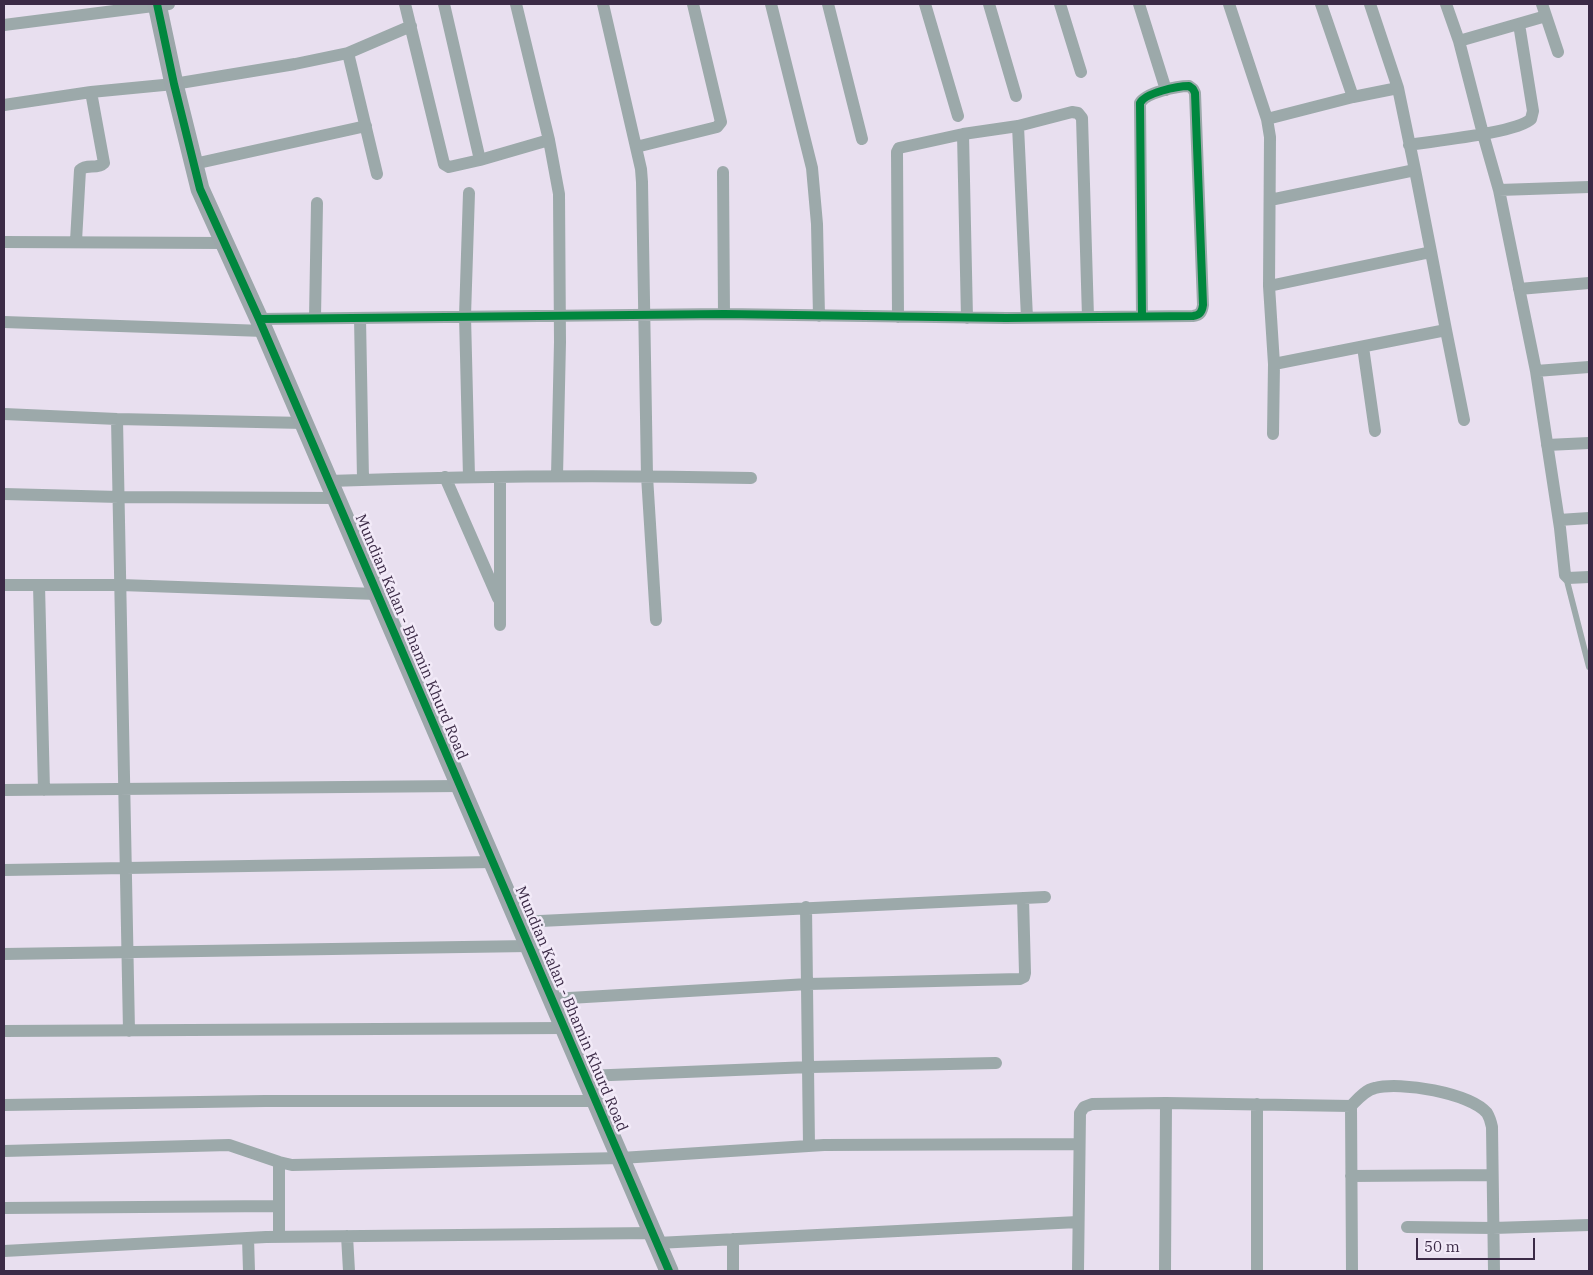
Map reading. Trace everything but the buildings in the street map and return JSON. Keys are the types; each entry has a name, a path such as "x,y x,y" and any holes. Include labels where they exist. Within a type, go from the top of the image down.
{"street":[{"path":"4,24 162,4"},
{"name":"Mundian Kalan - Bhamin Khurd Road","path":"162,4 174,84 200,189 304,423 669,1271"},
{"path":"405,4 444,164 449,167 480,160 549,140"},
{"path":"444,4 480,160"},
{"path":"516,4 549,140 559,194 560,315 557,476"},
{"path":"603,4 636,147 642,182 647,476 656,620"},
{"path":"636,147 717,127 721,122 693,4"},
{"path":"771,4 812,168 817,224 819,316"},
{"path":"828,4 862,139"},
{"path":"925,4 958,116"},
{"path":"989,4 1016,96"},
{"path":"1060,4 1081,72"},
{"path":"1139,4 1166,90"},
{"path":"1229,4 1267,119 1270,137 1269,286 1274,364 1273,434"},
{"path":"1321,4 1353,97"},
{"path":"1370,4 1398,88 1464,420"},
{"path":"1446,4 1459,41 1482,134 1499,190 1520,289 1548,445 1565,575 1566,577 1589,577"},
{"path":"1542,4 1558,52"},
{"path":"1459,41 1546,16"},
{"path":"1410,144 1482,134 1525,124 1531,119 1533,111 1519,24"},
{"path":"4,106 91,92 174,84 296,64 348,53 411,26"},
{"path":"348,53 377,174"},
{"path":"4,322 261,325 315,318 644,314 967,318 1193,316 1198,315 1202,310 1195,93 1193,89 1187,86 1166,90 1145,98 1140,103 1142,316"},
{"path":"1267,119 1353,97 1398,88"},
{"path":"76,241 80,170 84,166 100,166 104,162 91,92"},
{"path":"898,317 898,149 901,146 963,134 1018,126 1072,112 1078,113 1082,118 1088,317"},
{"path":"194,164 366,126"},
{"path":"1018,126 1027,318"},
{"path":"963,134 967,318"},
{"path":"1270,200 1415,170"},
{"path":"724,172 724,314"},
{"path":"1499,190 1589,187"},
{"path":"468,477 465,316 469,193"},
{"path":"315,318 317,203"},
{"path":"4,242 225,243"},
{"path":"1269,286 1431,252"},
{"path":"1520,289 1589,283"},
{"path":"360,318 363,480"},
{"path":"1274,364 1446,330"},
{"path":"1363,347 1375,431"},
{"path":"1536,371 1589,367"},
{"path":"4,414 117,419 304,423"},
{"path":"117,419 129,1031"},
{"path":"1548,445 1589,443"},
{"path":"328,481 500,476 751,478"},
{"path":"500,476 500,625"},
{"path":"445,477 500,602"},
{"path":"4,494 119,497 336,498"},
{"path":"1559,520 1589,518"},
{"path":"4,585 121,584 378,594"},
{"path":"39,585 44,790"},
{"path":"4,790 460,786"},
{"path":"4,870 493,862"},
{"path":"519,922 1045,897"},
{"path":"552,999 808,984 1018,980 1025,973 1023,898"},
{"path":"806,907 810,1067 809,1146"},
{"path":"4,954 529,946"},
{"path":"4,1031 565,1028"},
{"path":"586,1076 810,1067 996,1063"},
{"path":"1352,1271 1351,1106 1366,1091 1381,1087 1398,1086 1422,1088 1465,1100 1481,1108 1491,1120 1494,1271"},
{"path":"4,1106 264,1101 596,1101"},
{"path":"1165,1271 1166,1102"},
{"path":"1078,1271 1078,1144 1080,1112 1084,1107 1092,1104 1166,1102 1351,1106"},
{"path":"1257,1104 1257,1271"},
{"path":"4,1151 228,1145 279,1162 302,1165 621,1158 809,1146 1078,1144"},
{"path":"279,1162 279,1237"},
{"path":"1351,1176 1492,1175"},
{"path":"4,1208 279,1206"},
{"path":"4,1251 279,1237 733,1240 1078,1222"},
{"path":"1407,1227 1493,1228 1589,1225"},
{"path":"347,1236 349,1271"},
{"path":"248,1238 249,1271"},
{"path":"733,1240 733,1271"}],"lane":[{"path":"1566,577 1589,667"}],"cycle path":[{"path":"157,4 174,84 200,189 259,319 669,1271"},
{"path":"259,319 724,314 1006,318 1195,316 1200,313 1203,305 1195,93 1189,86 1155,93 1143,99 1140,103 1142,316"}]}
